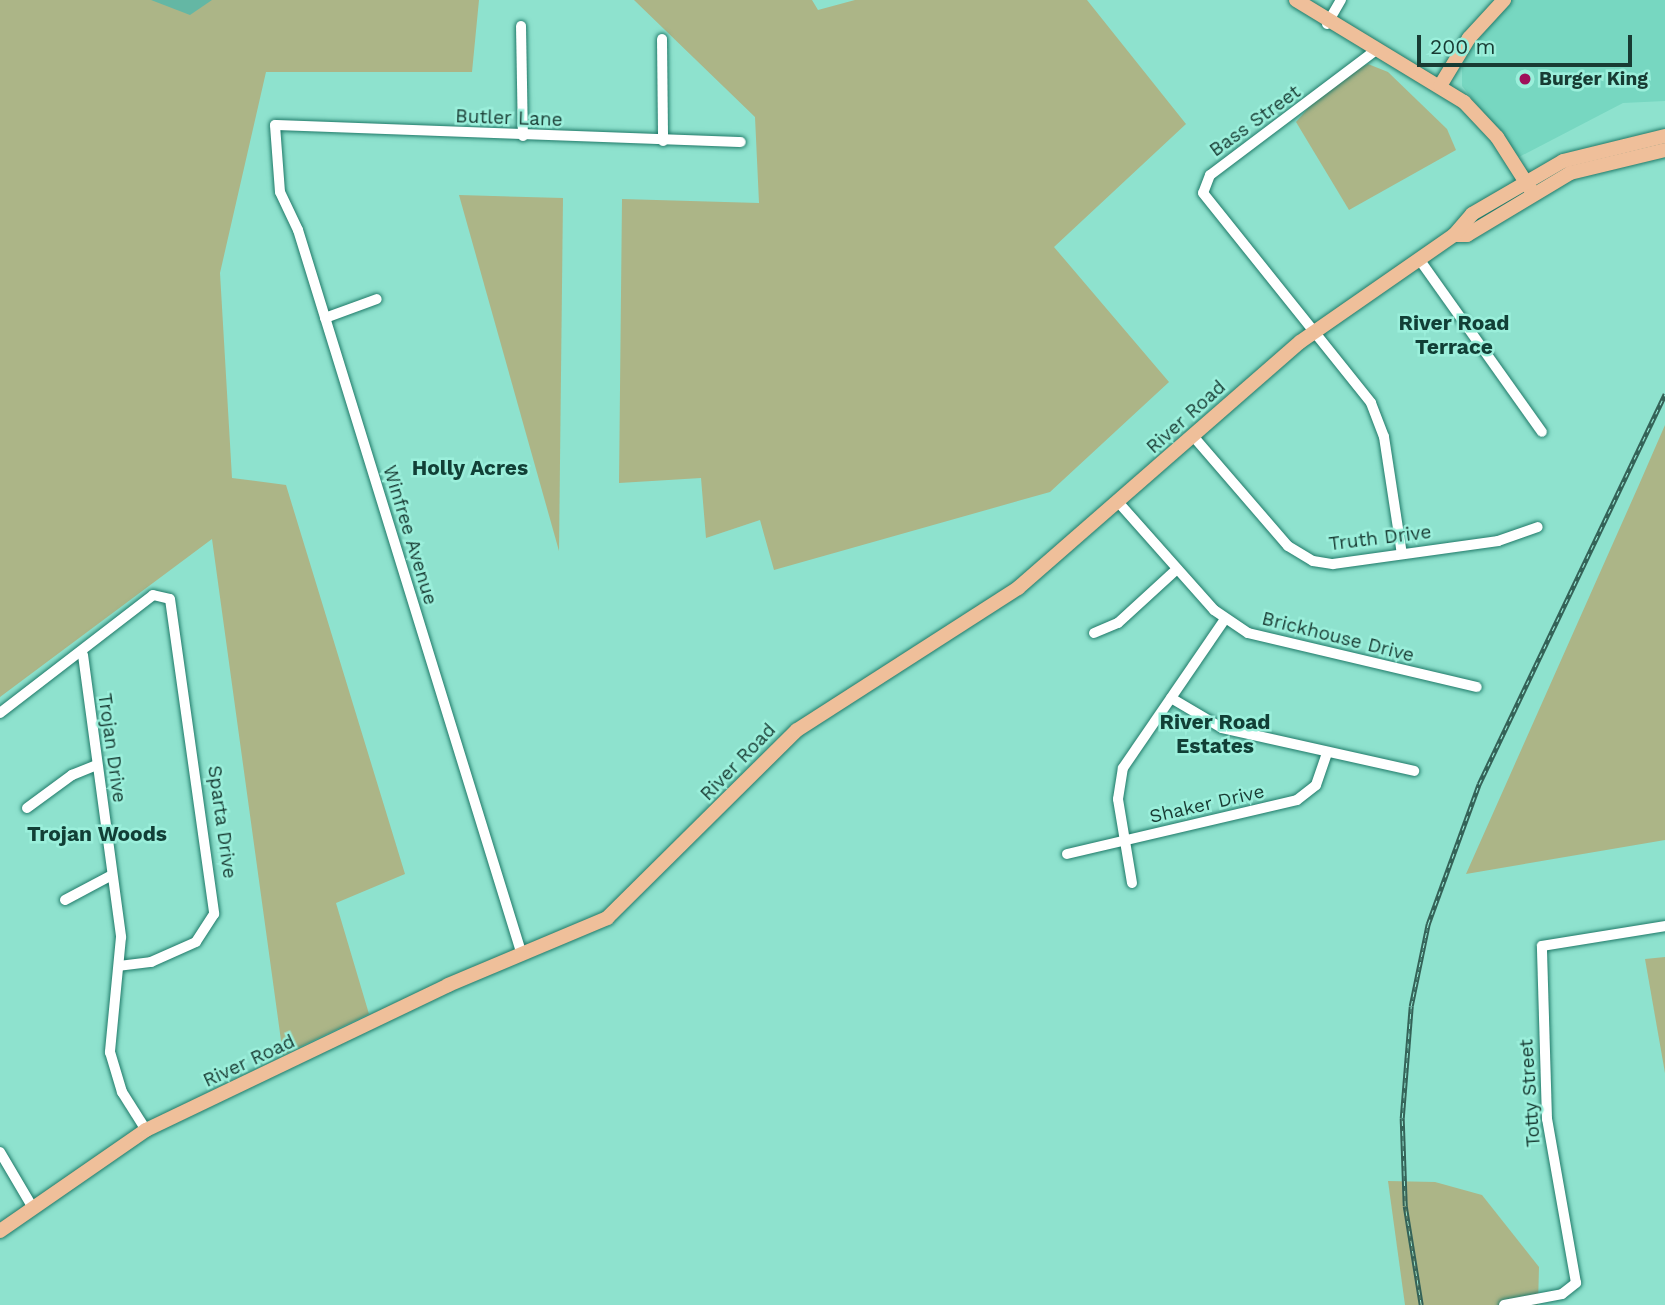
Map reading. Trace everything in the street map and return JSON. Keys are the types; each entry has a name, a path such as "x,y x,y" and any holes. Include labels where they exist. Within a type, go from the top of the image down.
{"main road":[{"path":"1296,0 1327,24 1440,86 1482,120 1532,192"},
{"path":"1440,86 1469,38 1504,0"},
{"name":"River Road","path":"0,1231 146,1130 623,907 797,730 997,603 1119,503 1315,331 1454,235 1459,224 1524,179 1595,149 1665,136"},
{"name":"River Road","path":"1454,235 1467,235 1532,192 1585,167 1665,150"}],"street":[{"path":"1327,24 1341,0"},
{"path":"522,26 523,136"},
{"path":"662,39 663,141"},
{"name":"Bass Street","path":"1315,331 1211,208 1203,187 1382,53"},
{"name":"Butler Lane","path":"275,125 741,142"},
{"name":"Winfree Avenue","path":"275,125 280,192 325,318 522,955"},
{"path":"1419,259 1542,432"},
{"path":"325,318 377,299"},
{"path":"1315,331 1377,416 1402,554"},
{"name":"Truth Drive","path":"1193,436 1303,557 1333,564 1498,541 1538,527"},
{"name":"Brickhouse Drive","path":"1119,503 1224,619 1260,638 1477,687"},
{"path":"1094,633 1118,623 1177,569"},
{"name":"Sparta Drive","path":"83,655 153,595 170,599 176,621 214,914 196,942 151,962 120,966"},
{"path":"1132,883 1122,841 1118,799 1123,768 1224,619"},
{"path":"0,713 83,655"},
{"name":"Trojan Drive","path":"83,655 112,875 120,966 110,1052 120,1085 146,1130"},
{"path":"1171,698 1222,729 1414,771"},
{"name":"Shaker Drive","path":"1067,853 1297,800 1316,785 1327,753"},
{"path":"27,808 72,775 97,765"},
{"path":"65,901 112,875"},
{"name":"Totty Street","path":"1504,1305 1576,1286 1547,1119 1542,946 1665,926"},
{"path":"0,1152 33,1208"}],"shaded area":[{"path":"0,0 479,0 472,72 266,72 220,273 232,478 286,485 405,874 336,903 369,1014 283,1055 212,539 0,697"},
{"path":"634,0 812,0 818,10 855,0 1087,0 1186,124 1054,247 1169,382 1050,492 774,570 760,520 706,538 701,478 619,483 622,199 759,203 755,117"},
{"path":"1511,0 1665,0 1665,101 1623,103 1519,157 1462,86 1462,60"},
{"path":"1368,64 1388,72 1447,129 1456,150 1349,210 1296,122 1331,82"},
{"path":"459,195 563,198 559,551"},
{"path":"1665,425 1665,840 1466,874 1638,487"},
{"path":"1665,957 1665,1073 1645,959"},
{"path":"1388,1181 1435,1182 1482,1195 1539,1267 1538,1305 1405,1305"}],"water":[{"path":"151,0 212,0 190,15"}],"railway":[{"path":"1421,1305 1405,1206 1402,1118 1411,1006 1428,924 1479,784 1665,394"}],"place":[{"name":"Burger King","path":"1525,79"}],"district":[{"name":"River Road Terrace","path":"1454,335"},
{"name":"Holly Acres","path":"470,468"},
{"name":"River Road Estates","path":"1215,734"},
{"name":"Trojan Woods","path":"97,834"}]}
